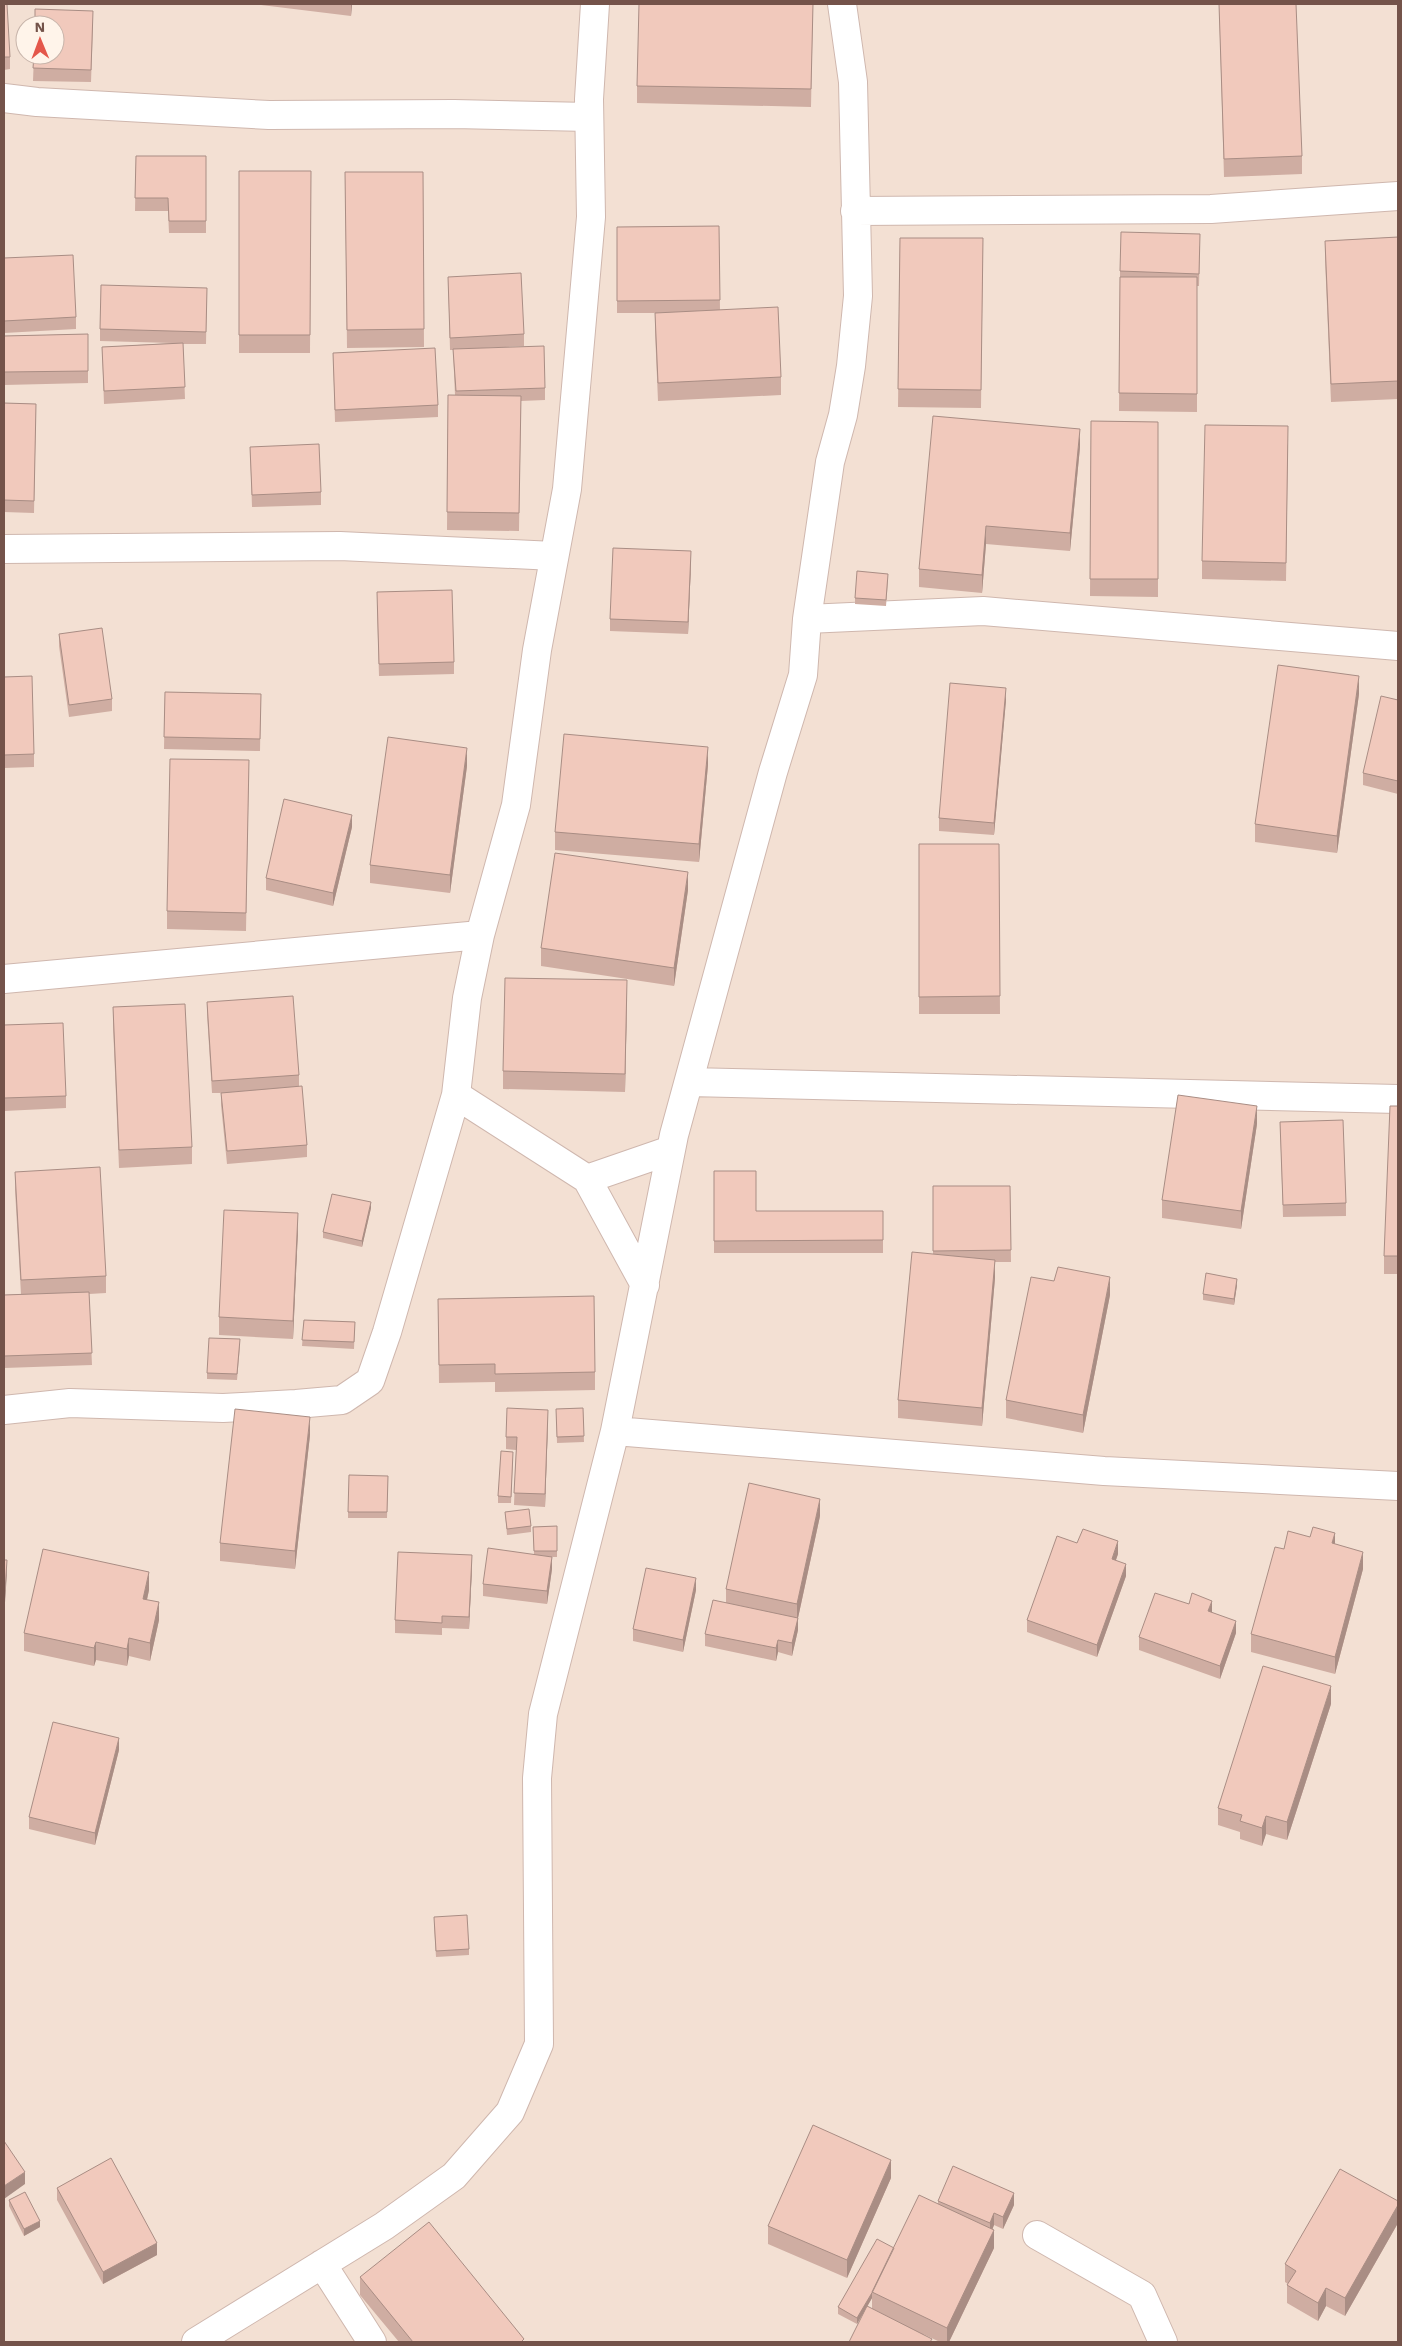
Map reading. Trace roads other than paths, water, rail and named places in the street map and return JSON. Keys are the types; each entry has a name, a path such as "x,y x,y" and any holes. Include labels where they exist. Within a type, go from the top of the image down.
{"street":[{"path":"4,1410 70,1403 223,1408 296,1404 342,1400 370,1381 387,1332 456,1095 467,998 480,935 516,805 537,650 567,489 591,217 589,117 594,4"},
{"path":"196,2342 384,2226 454,2176 510,2112 540,2044 537,1778 543,1714 614,1431 671,1150 772,772 803,675 807,619 830,462 843,415 851,366 858,296 856,211 852,82 842,4"},
{"path":"4,98 36,102 268,115 454,114 589,117"},
{"path":"856,211 1211,209 1398,196"},
{"path":"4,549 340,546 554,556"},
{"path":"807,619 983,611 1398,646"},
{"path":"4,980 480,935"},
{"path":"689,1082 1398,1099"},
{"path":"456,1095 587,1179 644,1285"},
{"path":"587,1179 671,1150"},
{"path":"614,1431 1104,1471 1398,1486"},
{"path":"1038,2235 1142,2295 1163,2342"},
{"path":"322,2264 372,2342"}]}
